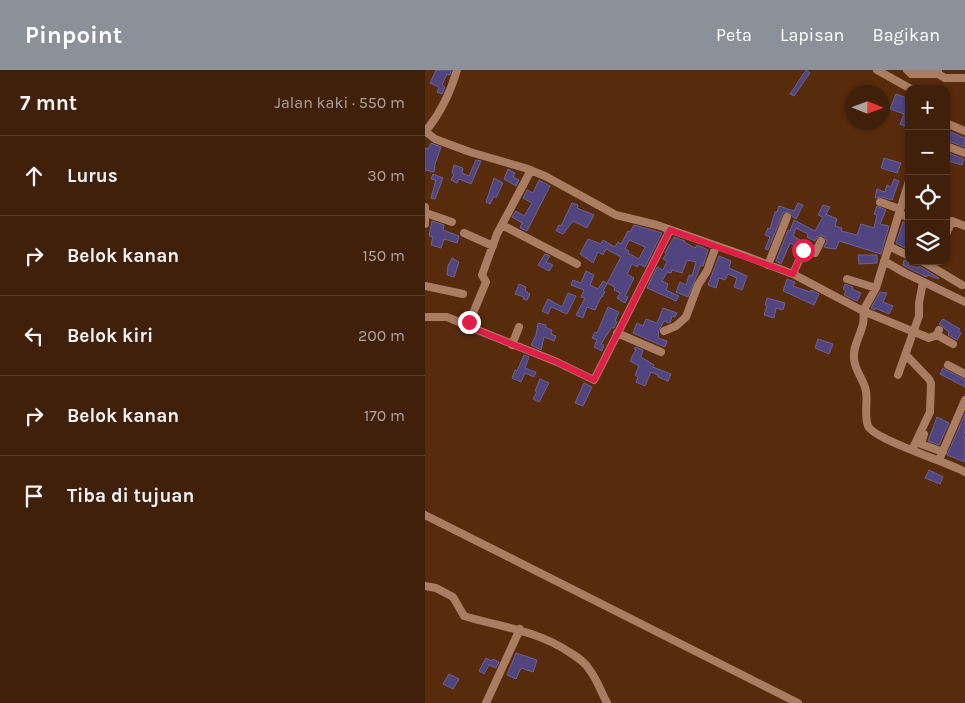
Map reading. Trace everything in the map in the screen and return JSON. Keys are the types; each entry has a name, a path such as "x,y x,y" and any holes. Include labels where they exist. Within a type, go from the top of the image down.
{"street":[{"path":"457,70 446,101 435,120 425,131 435,139 470,152 531,170 616,215 670,230 793,274 863,311 929,338 938,332 953,344"},
{"path":"877,70 905,86"},
{"path":"907,70 911,74 916,75 938,72 945,78 965,78"},
{"path":"950,125 965,131"},
{"path":"950,147 965,153"},
{"path":"469,326 469,321 486,282 482,276 493,246 531,170"},
{"path":"905,194 876,288 863,311 864,324 854,349 855,365 867,392 866,415 869,428 880,436 965,472"},
{"path":"880,202 905,215"},
{"path":"425,224 426,210 452,222"},
{"path":"768,265 787,217"},
{"path":"950,226 952,222 965,226"},
{"path":"502,225 577,264"},
{"path":"425,317 447,317 557,362 594,380 670,230"},
{"path":"464,233 493,246"},
{"path":"793,274 803,249 815,253 821,241"},
{"path":"665,331 676,326 686,316 697,285 707,271 716,246"},
{"path":"889,246 905,254"},
{"path":"885,261 965,302"},
{"path":"929,265 962,285"},
{"path":"847,279 876,288"},
{"path":"898,375 915,332 923,282"},
{"path":"425,286 463,294"},
{"path":"512,345 519,327"},
{"path":"617,333 661,352"},
{"path":"906,355 931,383 930,412 912,450"},
{"path":"948,365 965,374"},
{"path":"939,460 958,425 965,400"},
{"path":"923,428 925,430 921,444 943,452"},
{"path":"425,514 798,703"},
{"path":"425,586 436,588 453,597 464,616 520,629 543,637 583,661 595,677 607,703"},
{"path":"486,703 520,629"}],"building":[{"path":"436,70 451,70 450,75 447,74 442,85 445,87 442,94 437,92 439,87 430,83"},
{"path":"806,70 810,73 794,96 790,94"},
{"path":"896,94 905,97 905,126 900,124 904,114 890,109"},
{"path":"950,132 965,138 965,147 950,141"},
{"path":"431,143 441,147 434,172 425,170 425,148 428,149"},
{"path":"950,154 964,159 962,165 950,162"},
{"path":"884,158 901,163 897,173 881,168"},
{"path":"476,160 481,161 471,184 459,179 457,183 451,180 454,174 452,173 454,165 463,168 462,173 469,176"},
{"path":"508,169 515,173 513,177 519,180 516,186 504,179"},
{"path":"433,174 443,178 435,199 431,198 436,180 431,179"},
{"path":"494,178 503,183 496,198 494,196 490,204 486,202"},
{"path":"894,179 899,181 892,200 881,197 875,198 877,189 885,192 887,185 891,187"},
{"path":"539,180 550,186 527,231 520,228 522,223 512,217 516,211 524,216 532,203 523,198 527,190 533,193"},
{"path":"572,203 578,205 577,208 594,215 587,228 573,221 563,234 556,231 559,225 561,226"},
{"path":"798,203 803,205 796,219 789,212 783,213 768,250 765,249 770,237 765,235 768,228 770,229 775,212 777,212 779,206 794,211"},
{"path":"823,205 830,207 826,214 837,219 835,226 842,228 841,231 857,235 861,224 874,228 877,215 874,214 877,206 886,210 880,224 889,226 881,254 839,241 836,249 824,247 827,241 824,236 818,236 815,241 807,237 808,234 796,228 793,236 802,241 798,247 790,243 781,264 776,261 794,220 815,231 823,217 818,215"},
{"path":"432,221 444,225 443,230 459,236 457,243 444,239 441,248 431,245 433,237 429,236"},
{"path":"903,222 905,223 905,248 896,243"},
{"path":"634,225 662,233 645,267 639,264 637,267 632,264 627,274 634,278 625,296 628,297 625,303 617,298 620,293 614,290 615,287 607,283 621,257 606,249 603,255 598,252 593,263 580,254 588,239 601,244 603,240 615,247 618,242 621,244 628,231 630,232","holes":["629,240 645,247 639,259 628,253 629,251 625,249"]},
{"path":"674,237 685,241 695,248 697,245 708,250 703,266 701,265 688,297 676,292 680,282 686,285 689,275 692,276 696,262 687,260 682,273 672,270 671,273 667,272 662,281 668,284 666,290 679,296 676,301 647,288 657,267 663,270 667,261 663,259 665,253"},
{"path":"545,254 550,256 546,262 553,265 549,271 538,265"},
{"path":"858,255 877,255 877,263 859,264"},
{"path":"719,256 731,261 729,268 747,276 742,290 734,287 737,278 728,274 725,280 719,278 716,288 708,285"},
{"path":"452,258 459,262 454,277 447,275 448,266"},
{"path":"904,260 905,265 919,268 919,266 939,278 928,275 927,277 903,265"},
{"path":"586,271 594,275 590,285 598,289 603,281 607,284 603,291 605,292 595,310 587,307 583,318 576,315 585,298 581,297 584,290 571,285 573,280 581,283"},
{"path":"787,279 795,282 793,286 819,294 814,305 783,291"},
{"path":"519,284 526,287 525,291 530,294 527,300 515,294"},
{"path":"845,284 861,293 857,301 844,295 846,291 843,289"},
{"path":"880,292 887,293 883,302 893,306 889,314 871,308"},
{"path":"568,293 576,296 567,314 551,307 548,314 542,311 548,299 562,307"},
{"path":"767,298 785,303 783,310 776,308 774,318 764,315"},
{"path":"608,307 619,312 614,328 612,327 601,344 604,345 602,351 594,347 597,340 592,338 595,332 597,333"},
{"path":"663,308 677,313 675,317 672,316 670,323 664,321 659,330 658,338 667,341 665,347 633,333 637,323 643,326 646,319 657,323"},
{"path":"943,319 960,329 958,331 961,333 957,340 948,335 949,332 939,324"},
{"path":"538,323 546,325 545,327 552,330 551,334 556,336 554,341 544,337 541,350 531,345 536,335"},
{"path":"818,339 833,344 829,354 815,348"},
{"path":"635,347 643,350 641,357 654,365 653,367 671,374 668,381 651,372 645,386 636,382 638,377 635,375 639,366 630,361 636,349 634,349"},
{"path":"524,355 529,357 525,368 536,372 534,377 525,373 521,382 512,378"},
{"path":"943,368 965,380 965,387 940,374"},
{"path":"540,379 549,383 539,402 533,399"},
{"path":"584,383 592,387 583,406 575,403"},
{"path":"965,414 965,432 963,436 965,437 965,462 947,455"},
{"path":"937,417 949,423 939,445 928,441"},
{"path":"929,470 943,477 940,484 925,478"},
{"path":"516,653 537,660 533,672 521,668 516,679 507,675"},
{"path":"486,658 499,662 496,668 489,665 484,674 479,671"},
{"path":"449,674 459,679 453,689 443,684"}],"route":[{"path":"469,322 469,326 472,328 557,362 594,380 670,230 793,274 803,250"}]}
